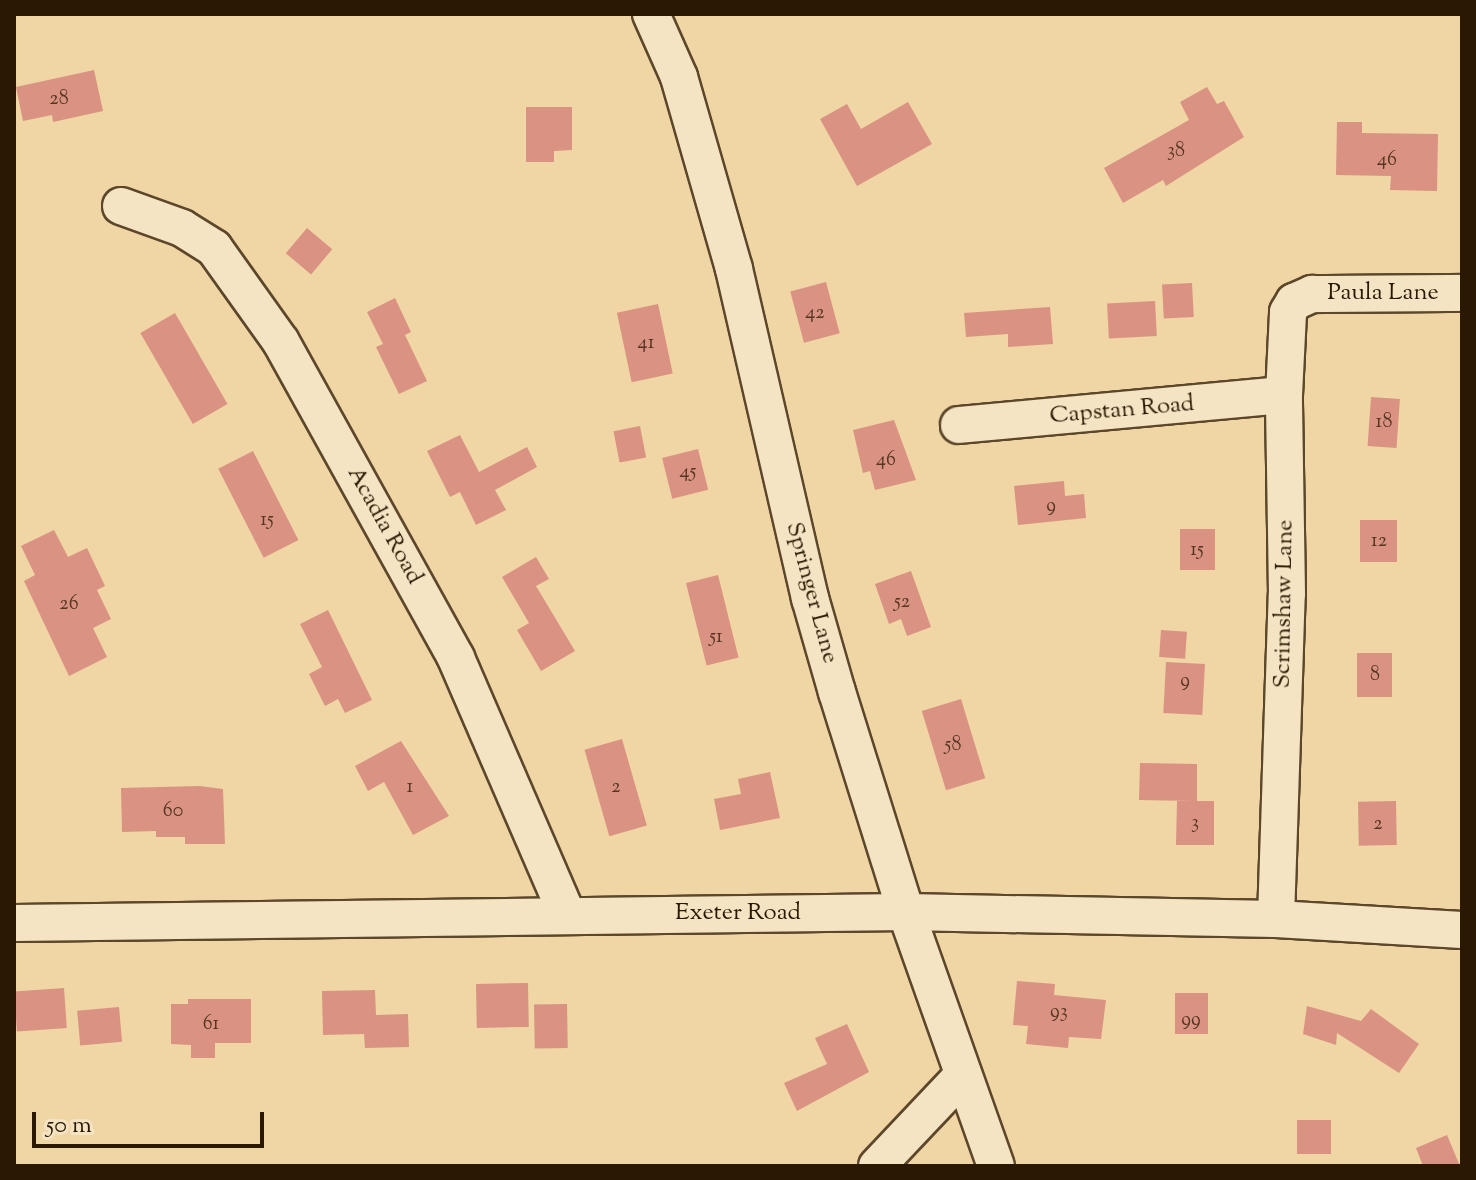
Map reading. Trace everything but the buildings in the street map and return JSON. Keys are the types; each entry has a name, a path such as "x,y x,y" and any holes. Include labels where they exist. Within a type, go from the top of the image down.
{"street":[{"name":"Springer Lane","path":"651,14 679,77 734,269 810,598 906,912 996,1166"},
{"name":"Acadia Road","path":"121,206 182,228 214,248 281,342 456,658 567,915"},
{"name":"Paula Lane","path":"1303,296 1462,293"},
{"name":"Scrimshaw Lane","path":"1276,919 1287,594 1284,395 1288,312 1303,296"},
{"name":"Capstan Road","path":"959,425 1284,395"},
{"name":"Exeter Road","path":"14,923 906,912 1276,919 1460,934"},
{"path":"877,1166 962,1076"}]}
